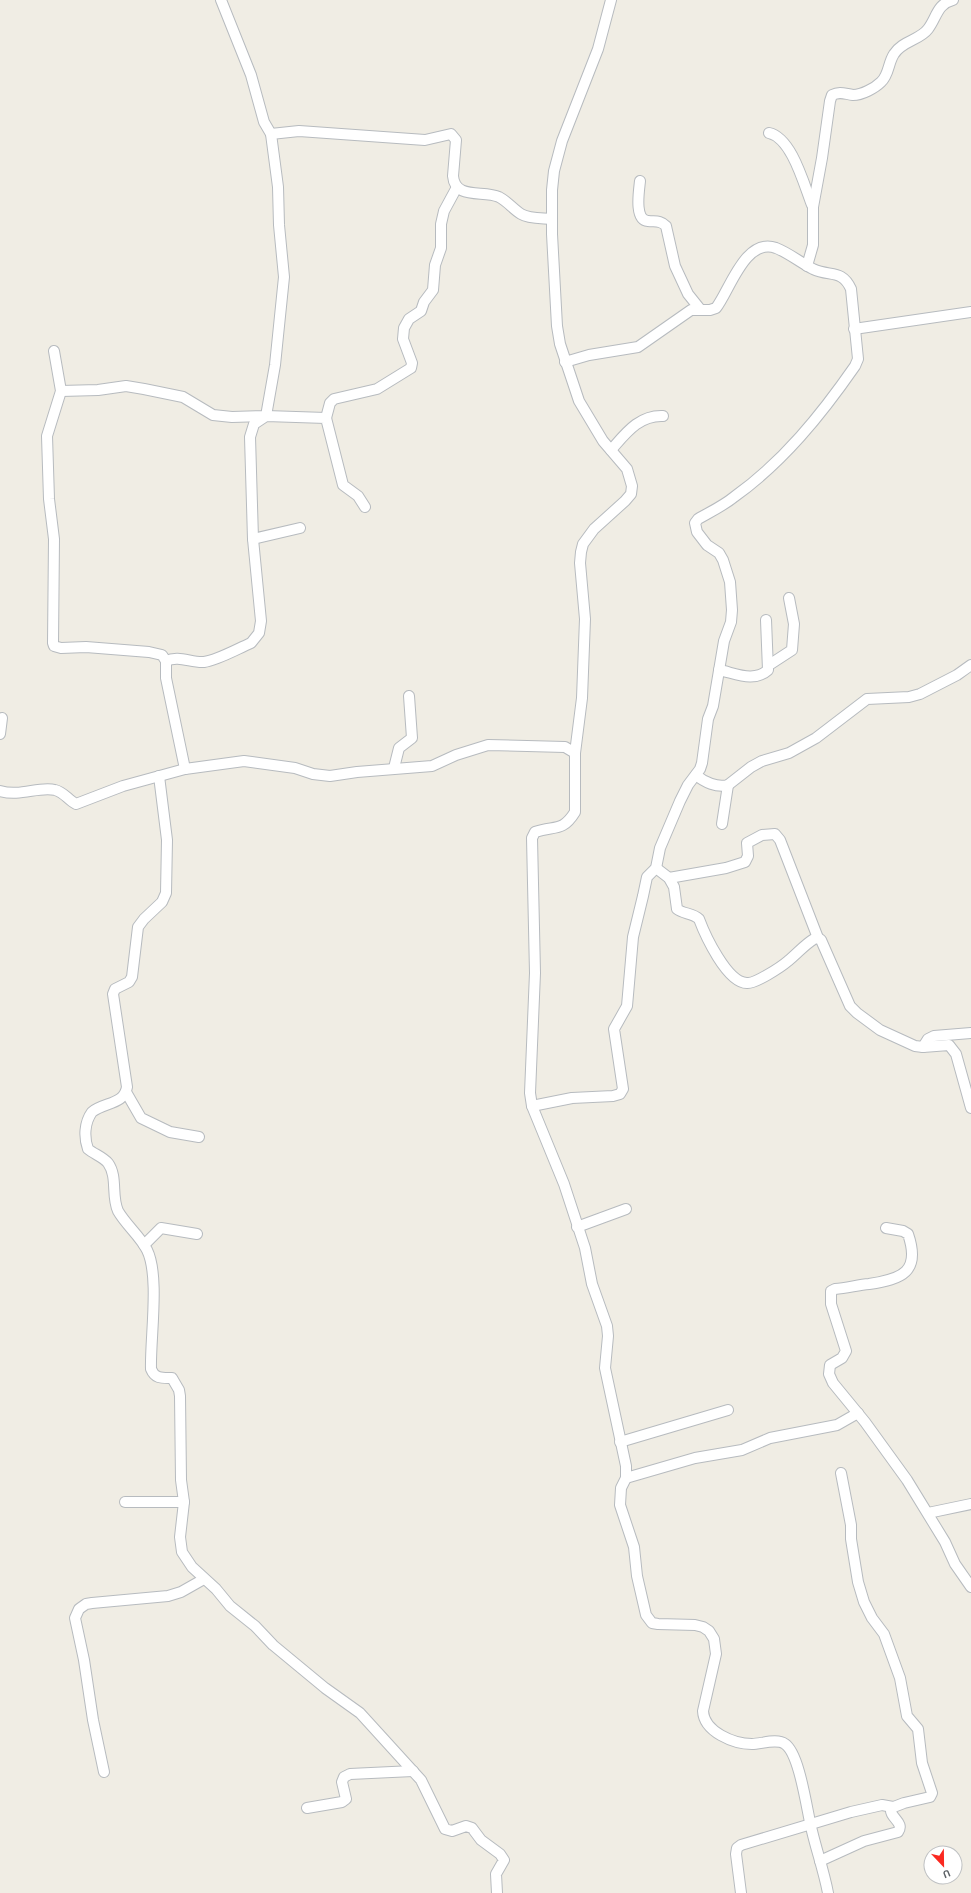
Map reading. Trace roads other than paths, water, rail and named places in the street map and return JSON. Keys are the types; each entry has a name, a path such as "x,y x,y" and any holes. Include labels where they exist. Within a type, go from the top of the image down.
{"street":[{"path":"166,661 177,658 204,662 251,643 256,639 261,628 261,614 253,539 250,437 254,424 266,416 275,365 284,277 279,225 278,187 271,134 264,122 251,75 221,0"},
{"path":"611,0 598,48 562,140 554,171 552,219 557,326 565,362 579,401 596,431 627,469 632,486 631,494 594,529 583,544 581,552 580,563 585,619 582,698 575,753 575,812 570,820 559,827 535,832 532,838 535,973 530,1094 532,1106 564,1184 585,1248 592,1284 607,1326 608,1336 605,1368 626,1466 626,1478 621,1488 620,1505 634,1547 637,1576 646,1615 652,1623 695,1625 709,1632 714,1639 716,1654 703,1711 703,1718 706,1723 719,1733 744,1744 780,1742 785,1744 798,1769 828,1893"},
{"path":"807,266 813,245 812,207 822,158 832,95 842,92 857,94 880,84 886,75 894,54 903,45 928,29 940,6 953,0"},
{"path":"271,134 299,132 425,140 451,134 456,140 453,176 457,187 468,193 499,197 526,216 552,219"},
{"path":"769,133 776,134 783,140 791,154 812,207"},
{"path":"640,181 639,210 641,218 644,221 661,222 666,226 675,266 688,294 700,309"},
{"path":"365,507 358,496 343,485 326,418 330,403 334,399 377,389 411,368 412,363 403,340 404,328 409,319 421,311 424,302 433,290 435,265 441,248 441,224 444,211 457,187"},
{"path":"532,1106 572,1098 613,1096 620,1094 623,1089 614,1029 627,1006 633,937 647,877 656,868 660,848 680,801 702,763 705,734 713,706 724,641 732,610 730,582 721,556 707,545 697,532 695,523 698,519 735,497 763,475 803,434 855,366 858,359 854,329 854,306 851,289 847,281 841,275 818,271 775,248 757,250 742,262 716,308 710,310 691,310 669,327 638,347 589,355 565,362"},
{"path":"854,329 971,312"},
{"path":"54,351 61,391 47,436 50,499 54,539 52,643 54,646 61,648 86,647 162,655 166,661 166,678 185,768"},
{"path":"61,391 98,390 126,386 144,388 183,397 213,415 232,417 266,416 326,418"},
{"path":"611,450 625,434 644,418 648,416 663,416"},
{"path":"253,539 300,528"},
{"path":"769,665 792,650 794,624 790,598"},
{"path":"719,670 743,677 757,676 768,670 766,620"},
{"path":"696,775 701,780 709,783 723,786 728,785 751,767 762,761 789,753 816,738 867,699 909,697 920,694 940,686 971,665"},
{"path":"394,768 399,748 412,738 409,696"},
{"path":"0,734 2,718"},
{"path":"0,791 21,794 51,789 56,790 76,804 123,786 185,768 244,761 296,768 313,774 330,776 394,768 432,766 456,755 488,745 560,747 570,749 575,753"},
{"path":"159,776 166,840 166,893 162,902 144,919 138,927 132,977 129,982 115,989 113,994 127,1087 126,1092 124,1097 119,1100 92,1112 86,1126 85,1142 88,1149 108,1163 112,1172 114,1195 118,1211 144,1245 151,1263 153,1283 151,1370 158,1378 172,1378 179,1390 182,1428 181,1480 184,1502 180,1546 182,1552 192,1567 216,1589 230,1606 255,1626 273,1645 325,1688 360,1713 427,1790 442,1826 445,1829 452,1831 466,1826 472,1828 482,1840 503,1858 503,1862 496,1874 497,1893"},
{"path":"722,824 728,785"},
{"path":"669,878 726,868 745,862 748,856 747,842 762,835 775,834 780,840 818,938 824,944 827,956 850,1006 880,1030 915,1046 923,1047 949,1045 956,1054 971,1108"},
{"path":"656,868 669,878 674,887 676,909 696,916 699,919 720,961 734,977 742,982 748,984 759,979 787,962 809,942 818,938"},
{"path":"923,1047 928,1039 934,1036 971,1033"},
{"path":"126,1092 141,1118 170,1132 199,1137"},
{"path":"577,1227 626,1209"},
{"path":"144,1245 160,1228 197,1234"},
{"path":"886,1228 902,1231 908,1234 912,1251 912,1263 906,1273 892,1280 835,1289 830,1294 832,1310 846,1351 842,1358 830,1365 828,1374 899,1468 928,1513 955,1564 971,1587"},
{"path":"620,1442 728,1410"},
{"path":"626,1478 695,1458 742,1450 770,1438 837,1425 858,1413"},
{"path":"741,1893 737,1868 737,1848 810,1823 882,1805 893,1807 930,1797 932,1792 922,1763 918,1729 907,1716 900,1678 887,1641 884,1634 872,1618 864,1602 858,1582 851,1539 851,1526 841,1473"},
{"path":"125,1502 184,1502"},
{"path":"928,1513 971,1504"},
{"path":"104,1772 91,1714 84,1660 76,1618 79,1609 86,1604 92,1603 168,1596 181,1592 204,1579"},
{"path":"307,1808 342,1802 346,1799 342,1782 344,1777 350,1774 412,1771"},
{"path":"820,1861 864,1842 898,1832 900,1824 890,1812 893,1807"}]}
